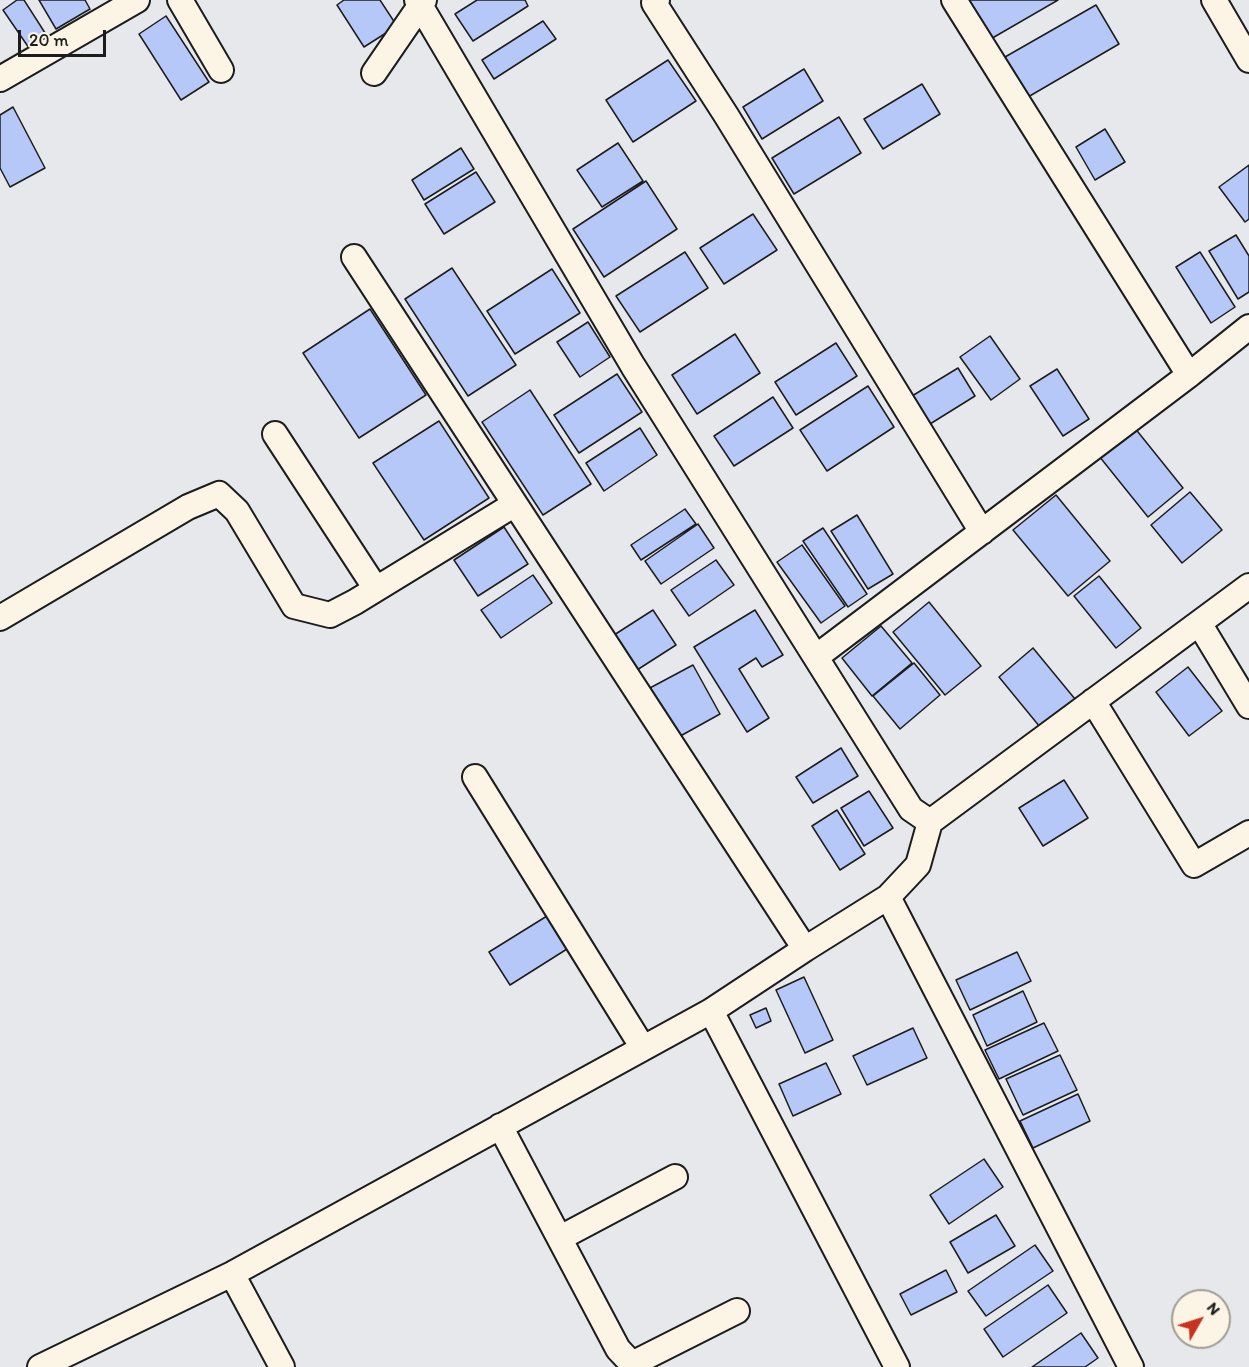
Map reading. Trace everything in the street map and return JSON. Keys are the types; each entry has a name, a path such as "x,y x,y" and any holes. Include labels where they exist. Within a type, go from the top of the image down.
{"street":[{"path":"0,79 137,0"},
{"path":"180,0 222,70"},
{"path":"657,0 654,3 726,115 982,532"},
{"path":"954,0 1189,375"},
{"path":"1214,0 1249,60"},
{"path":"374,73 421,2 633,366 911,809 930,822"},
{"path":"354,256 805,949"},
{"path":"816,657 1189,375 1249,327"},
{"path":"275,434 376,589"},
{"path":"0,618 188,507 219,494 237,511 294,606 330,615 515,504"},
{"path":"40,1367 82,1358 711,1011 888,897 918,865 930,822 1249,586"},
{"path":"1199,623 1249,706"},
{"path":"1094,701 1194,865 1249,833"},
{"path":"475,777 644,1048"},
{"path":"888,897 1131,1367"},
{"path":"711,1011 897,1367"},
{"path":"500,1126 618,1349 632,1364 737,1311"},
{"path":"560,1238 675,1177"},
{"path":"232,1274 282,1367"}],"building":[{"path":"17,0 24,0 47,36 29,48 3,10"},
{"path":"39,0 85,0 90,9 56,29"},
{"path":"344,0 380,0 397,26 364,47 337,5"},
{"path":"477,0 525,0 528,6 473,41 455,14"},
{"path":"966,0 1058,0 989,40"},
{"path":"1096,5 1119,44 1028,97 1005,57"},
{"path":"166,16 209,82 181,100 139,34"},
{"path":"543,21 556,39 494,79 482,60"},
{"path":"668,60 696,101 633,142 606,100"},
{"path":"804,69 823,101 762,139 743,107"},
{"path":"922,84 940,114 883,149 864,119"},
{"path":"13,107 45,168 10,187 0,168 0,115"},
{"path":"839,117 861,153 794,194 772,158"},
{"path":"1105,129 1125,162 1095,180 1076,147"},
{"path":"618,143 643,181 602,207 577,170"},
{"path":"461,148 474,169 424,200 412,180"},
{"path":"1249,165 1249,219 1245,222 1219,187"},
{"path":"476,172 495,202 444,234 425,204"},
{"path":"646,181 677,229 604,277 573,229"},
{"path":"753,214 777,250 724,284 700,248"},
{"path":"1236,235 1249,256 1249,292 1238,299 1209,251"},
{"path":"685,252 708,288 640,332 616,296"},
{"path":"1200,252 1235,307 1211,323 1176,267"},
{"path":"452,268 516,365 468,396 405,299"},
{"path":"552,269 580,313 515,354 487,311"},
{"path":"370,309 426,395 359,438 303,353"},
{"path":"588,322 610,357 580,377 557,342"},
{"path":"735,334 760,373 697,414 672,375"},
{"path":"990,336 1020,379 991,400 960,357"},
{"path":"836,343 857,376 796,415 775,382"},
{"path":"958,368 975,396 930,424 912,396"},
{"path":"1057,369 1089,419 1063,436 1030,386"},
{"path":"617,374 642,412 579,453 554,415"},
{"path":"868,386 894,427 827,471 800,430"},
{"path":"530,390 591,484 543,515 482,422"},
{"path":"773,397 793,428 734,466 714,436"},
{"path":"439,421 489,498 424,540 373,463"},
{"path":"1134,427 1183,488 1148,517 1099,456"},
{"path":"640,428 657,455 604,491 586,463"},
{"path":"1190,492 1222,530 1182,563 1151,525"},
{"path":"1056,495 1110,561 1068,596 1013,530"},
{"path":"685,509 696,524 641,560 631,545"},
{"path":"857,515 893,574 868,589 831,531"},
{"path":"698,524 714,548 661,584 645,561"},
{"path":"504,527 528,564 478,596 454,560"},
{"path":"823,528 867,594 848,607 803,541"},
{"path":"802,545 845,606 821,623 777,562"},
{"path":"716,560 734,585 689,616 671,590"},
{"path":"533,575 552,603 501,638 481,610"},
{"path":"1099,576 1141,628 1116,648 1074,596"},
{"path":"929,602 981,666 945,695 893,632"},
{"path":"653,610 676,645 637,670 614,635"},
{"path":"755,610 783,655 762,667 756,658 739,669 769,718 747,732 694,647"},
{"path":"881,626 912,663 872,696 842,658"},
{"path":"1033,648 1075,699 1040,727 999,677"},
{"path":"914,663 940,695 900,729 873,696"},
{"path":"693,665 720,714 675,739 648,689"},
{"path":"1188,667 1222,711 1189,736 1156,692"},
{"path":"841,748 858,776 813,803 796,777"},
{"path":"1064,780 1088,818 1043,846 1019,808"},
{"path":"869,791 893,828 864,846 841,808"},
{"path":"837,810 865,854 840,870 812,826"},
{"path":"547,916 567,949 510,985 489,952"},
{"path":"1017,952 1031,981 970,1010 956,980"},
{"path":"804,977 833,1040 805,1053 776,990"},
{"path":"1023,991 1037,1022 987,1046 973,1015"},
{"path":"766,1008 771,1021 756,1028 750,1015"},
{"path":"1044,1023 1058,1051 999,1079 985,1050"},
{"path":"913,1028 927,1058 867,1085 853,1056"},
{"path":"1060,1055 1077,1090 1023,1115 1006,1079"},
{"path":"826,1063 841,1094 793,1116 779,1084"},
{"path":"1078,1094 1090,1121 1033,1148 1020,1121"},
{"path":"984,1159 1003,1187 949,1224 930,1195"},
{"path":"996,1215 1015,1246 968,1273 950,1242"},
{"path":"1035,1245 1053,1271 986,1316 968,1291"},
{"path":"946,1270 957,1292 911,1315 900,1294"},
{"path":"1048,1285 1067,1313 1003,1357 984,1329"},
{"path":"1081,1333 1098,1358 1085,1367 1032,1367"}]}
